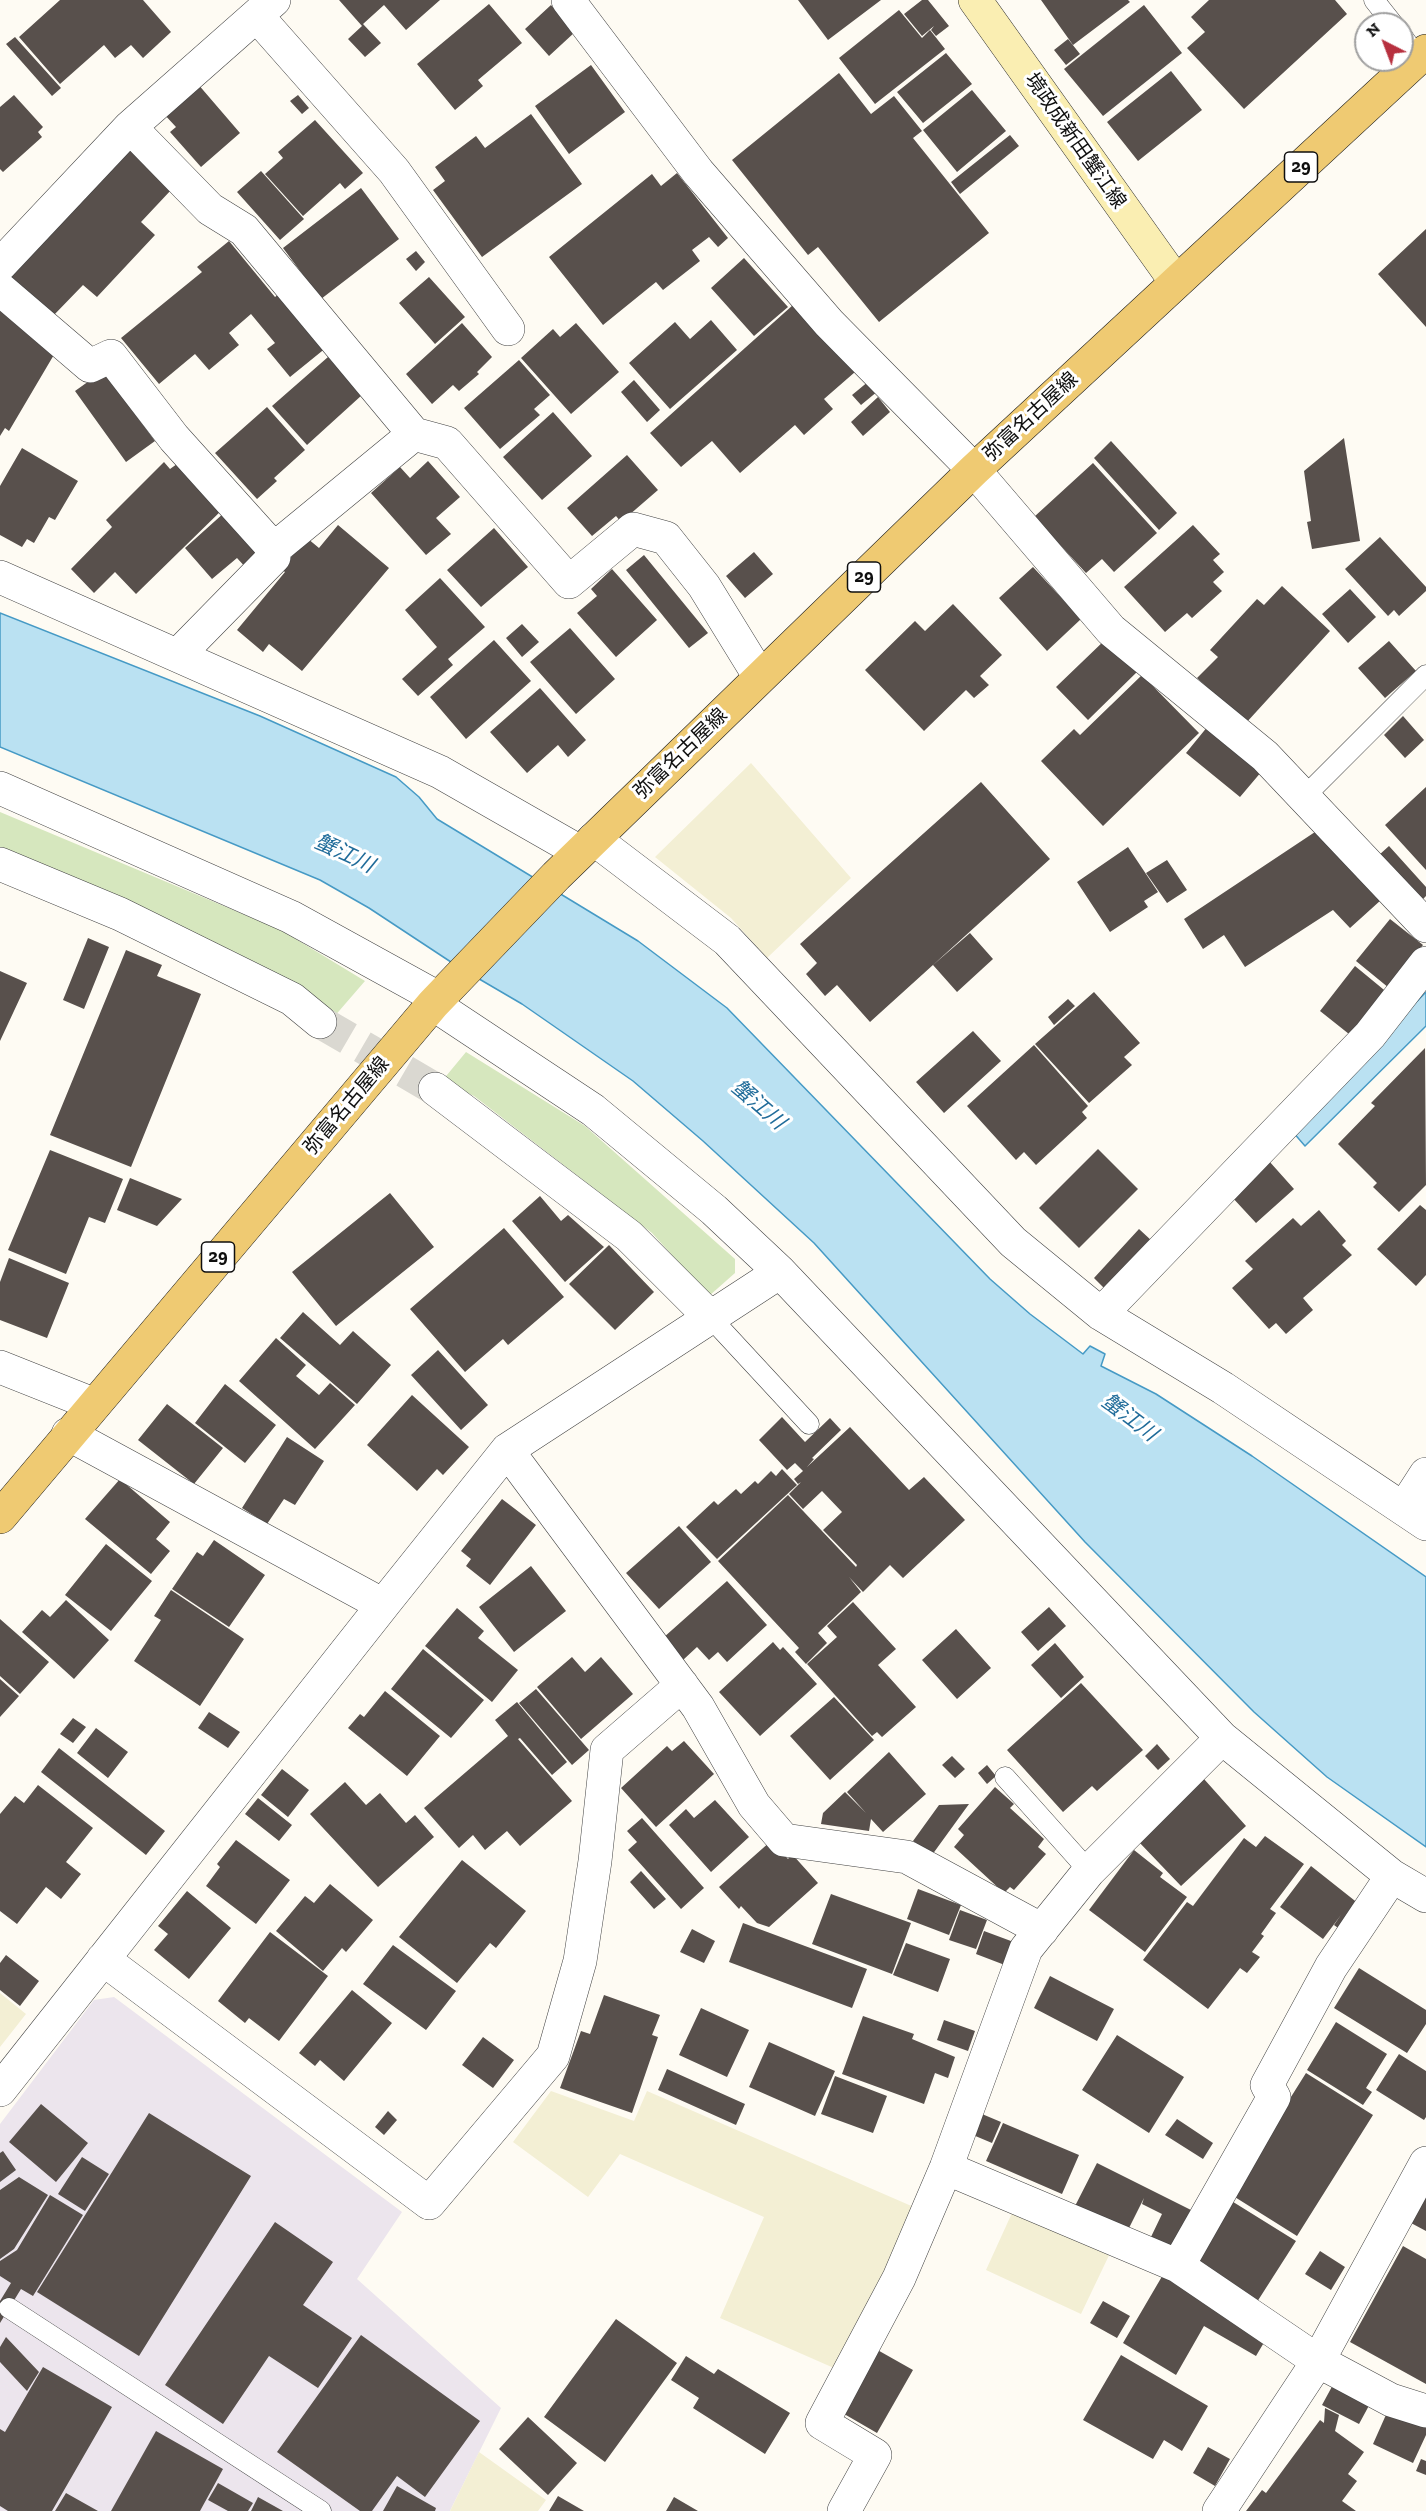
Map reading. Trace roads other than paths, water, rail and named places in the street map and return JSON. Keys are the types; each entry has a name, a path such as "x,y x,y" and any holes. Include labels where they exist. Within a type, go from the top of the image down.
{"main road":[{"name":"境政成新田蟹江線","path":"975,0 1176,282"},
{"name":"弥富名古屋線","path":"0,1517 93,1404 436,1001 556,876 974,470 1176,282 1416,49"}],"street":[{"path":"568,0 698,172 829,324 974,470 1112,630 1265,756 1426,926"},
{"path":"0,265 130,127 266,8 394,171 508,329"},
{"path":"130,127 210,209 244,230 414,434 447,443 569,582 633,529 666,538 704,586 760,677"},
{"path":"0,289 90,366 111,356 174,438 274,549 274,557 179,654"},
{"path":"274,549 414,434"},
{"path":"0,577 179,654 440,772 587,845 727,940 1014,1242 1101,1314 1223,1388 1415,1516 1426,1474"},
{"path":"0,788 291,917 436,1001 592,1110 714,1210 780,1272 1222,1738 1392,1876 1426,1896"},
{"path":"0,864 120,914 292,999 320,1022"},
{"path":"1101,1314 1370,1035 1426,963"},
{"path":"435,1089 629,1236 710,1317"},
{"path":"0,2090 507,1450 780,1272"},
{"path":"0,1367 93,1404"},
{"path":"68,1434 383,1605"},
{"path":"507,1450 698,1707 754,1805 784,1840 907,1857 1042,1930"},
{"path":"103,1959 429,2203 553,2056 580,1961 595,1861 607,1750 682,1686"},
{"path":"844,2511 875,2455 822,2423 900,2278 946,2168 1026,1949 1089,1871 1222,1738"},
{"path":"1178,2266 1274,2097 1268,2085 1331,1967 1392,1876"},
{"path":"1219,2511 1318,2361 1426,2163"},
{"path":"946,2168 1178,2266 1318,2361 1391,2400 1426,2411"}],"lane":[{"path":"1305,796 1426,675"},
{"path":"710,1317 809,1424"},
{"path":"1005,1777 1089,1871"},
{"path":"9,2308 321,2511"}],"water":[{"name":"蟹江川","path":"0,613 260,716 396,777 419,797 437,819 638,941 727,1008 990,1279 1030,1314 1083,1354 1090,1346 1105,1354 1101,1366 1156,1394 1252,1456 1426,1577 1426,1847 1327,1777 1254,1712 1085,1542 814,1243 703,1141 633,1081 522,1004 320,880 0,747"},
{"path":"1426,992 1426,1026 1305,1146 1292,1131"}],"tunnel":[{"path":"320,1022 435,1089"}]}
